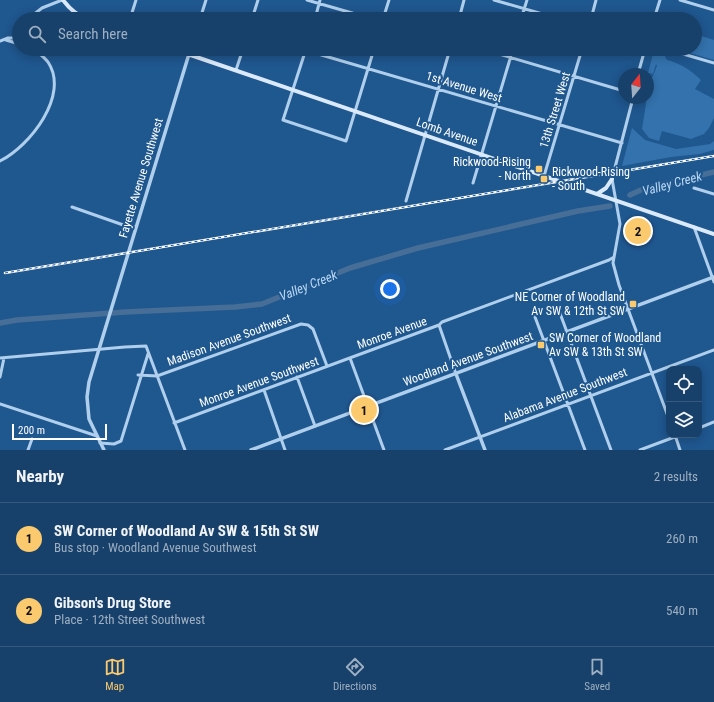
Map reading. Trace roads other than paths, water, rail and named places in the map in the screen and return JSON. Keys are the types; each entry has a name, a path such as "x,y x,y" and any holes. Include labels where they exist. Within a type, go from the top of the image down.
{"main road":[{"path":"62,0 74,12"},
{"name":"Lomb Avenue","path":"195,56 714,234"},
{"path":"597,194 606,188 612,179"}],"street":[{"path":"38,12 42,8 62,0"},
{"path":"132,12 136,0"},
{"path":"202,12 206,0"},
{"path":"254,12 258,0"},
{"path":"307,0 320,2 351,12"},
{"path":"386,12 389,0"},
{"path":"461,12 464,0"},
{"path":"494,0 535,12"},
{"path":"523,12 527,0"},
{"path":"593,12 596,0"},
{"path":"656,12 660,0"},
{"path":"680,0 714,10"},
{"path":"317,12 320,2"},
{"path":"0,41 12,38"},
{"path":"4,40 12,41"},
{"path":"0,161 28,140 49,107 53,94 54,80 52,71 47,61 42,56"},
{"name":"Fayette Avenue Southwest","path":"104,450 89,418 87,397 89,382 188,56"},
{"path":"236,70 241,56"},
{"path":"302,56 283,120 346,141 372,56"},
{"name":"1st Avenue West","path":"328,56 622,143"},
{"path":"406,201 448,56"},
{"path":"506,56 618,89"},
{"name":"13th Street West","path":"544,176 580,56"},
{"path":"640,68 643,56"},
{"path":"690,56 714,63"},
{"path":"473,183 510,57"},
{"path":"632,104 612,179 615,200 619,211 620,224 614,257 614,269 666,411"},
{"path":"694,188 714,194"},
{"path":"72,207 129,227 136,227"},
{"path":"694,227 714,279"},
{"path":"485,450 439,325 444,321 614,257"},
{"name":"Woodland Avenue Southwest","path":"251,450 628,309 714,279"},
{"path":"558,308 611,450"},
{"path":"535,317 585,450"},
{"name":"Madison Avenue Southwest","path":"157,376 296,325 307,324 313,330 327,366"},
{"name":"Monroe Avenue","path":"350,358 439,325"},
{"name":"Madison Avenue Southwest","path":"2,358 142,346 147,347 148,354"},
{"name":"Alabama Avenue Southwest","path":"445,450 714,350"},
{"path":"148,354 185,450"},
{"path":"100,443 114,444 121,441 148,354"},
{"path":"0,377 2,358"},
{"path":"350,358 384,450"},
{"name":"Monroe Avenue Southwest","path":"174,423 350,358"},
{"path":"138,375 157,376"},
{"path":"297,377 315,426"},
{"path":"264,390 285,450"},
{"path":"0,404 97,436"},
{"path":"702,427 714,422"},
{"path":"640,450 670,438"},
{"path":"676,438 680,450"},
{"path":"28,450 32,439"}],"waterway":[{"name":"Valley Creek","path":"630,195 643,189 714,172"},
{"name":"Valley Creek","path":"0,323 17,320 125,312 235,307 262,304 350,268 418,248 578,211 610,206"}],"railway":[{"path":"5,273 714,156"}],"place":[{"name":"Rickwood-Rising - North","path":"539,169"},
{"name":"Rickwood-Rising - South","path":"544,179"},
{"name":"Gibson's Drug Store","path":"638,231"},
{"name":"NE Corner of Woodland Av SW & 12th St SW","path":"633,304"},
{"name":"SW Corner of Woodland Av SW & 13th St SW","path":"541,345"},
{"name":"SW Corner of Woodland Av SW & 15th St SW","path":"364,410"}]}
